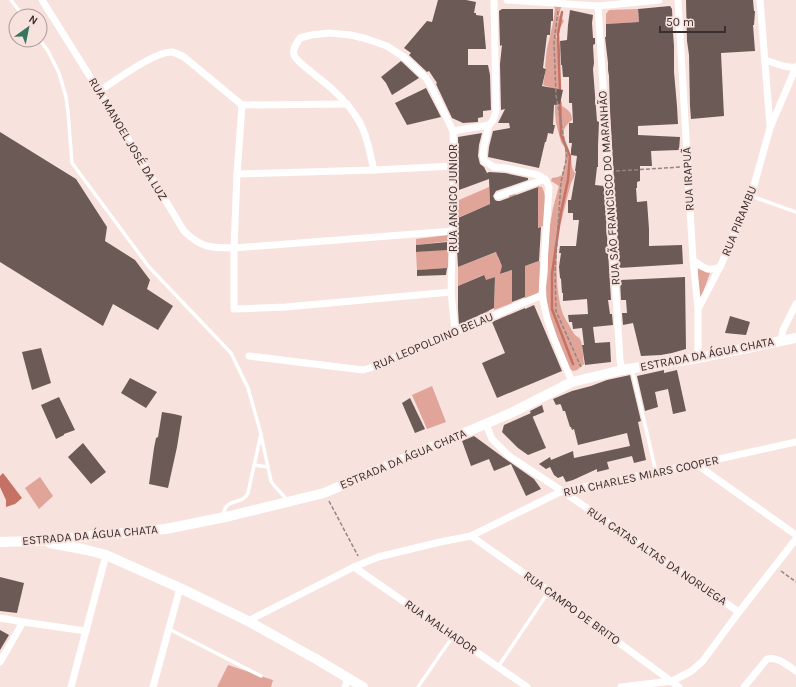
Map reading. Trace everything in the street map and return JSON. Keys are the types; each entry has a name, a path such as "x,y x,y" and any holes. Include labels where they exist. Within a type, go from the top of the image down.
{"street":[{"name":"RUA MANOEL JOSÉ DA LUZ","path":"42,0 100,91 184,231 191,239 200,244 213,248 234,248 453,231"},
{"path":"494,0 496,112 489,125 484,146 484,161 494,167 538,175 545,180 549,187 542,294 549,324 572,382"},
{"path":"508,0 598,6 659,0"},
{"name":"RUA IRAPUÃ","path":"678,0 693,260 698,309 698,358"},
{"path":"760,0 770,128"},
{"name":"RUA SÃO FRANCISCO DO MARANHÃO","path":"598,6 620,360 627,369"},
{"name":"RUA ANGICO JUNIOR","path":"347,104 330,87 299,62 294,55 294,48 300,38 329,32 368,38 387,46 405,58 426,78 452,132 454,166 452,292 455,332"},
{"path":"100,91 152,58 163,53 173,52 184,57 242,105 347,104 361,124 374,170"},
{"path":"765,60 783,66 796,67 770,128"},
{"path":"242,105 234,248 234,309 286,307 452,292"},
{"path":"452,132 489,125"},
{"name":"RUA PIRAMBU","path":"698,309 720,267 751,196 770,128"},
{"path":"237,174 454,166"},
{"path":"498,196 545,180"},
{"path":"693,260 706,269 720,267"},
{"name":"RUA LEOPOLDINO BELAU","path":"249,356 363,370 542,294"},
{"path":"780,341 783,330 796,304"},
{"name":"ESTRADA DA ÁGUA CHATA","path":"0,542 38,541 166,529 222,518 324,493 511,414 572,382 627,369 698,358 796,338"},
{"name":"RUA CATAS ALTAS DA NORUEGA","path":"486,424 492,438 509,456 739,612"},
{"name":"RUA CHARLES MIARS COOPER","path":"248,621 354,567 378,557 471,536 562,491 796,442"},
{"path":"696,464 796,535"},
{"name":"RUA CAMPO DE BRITO","path":"471,536 549,591 679,687"},
{"path":"621,687 672,681 690,672 702,662 796,539"},
{"path":"38,541 106,555 180,588 248,621 316,659 346,682 363,687"},
{"path":"71,687 106,555"},
{"name":"RUA MALHADOR","path":"354,567 528,687"},
{"path":"153,687 180,588"},
{"path":"0,618 86,631"},
{"path":"0,662 23,622"},
{"path":"744,687 767,659 772,658 779,660 796,671"}],"lane":[{"path":"46,48 58,73 66,96 72,163 149,267 231,353 248,388 261,434 271,481 288,502"},
{"path":"751,196 796,212"},
{"path":"627,369 656,472"},
{"path":"222,518 226,506 244,500 247,497 261,434"},
{"path":"254,465 268,467"},
{"path":"498,667 549,591"},
{"path":"169,629 261,676"},
{"path":"418,687 453,636"}],"path":[{"path":"560,6 554,42 556,95 567,156 562,182 555,271 556,311 581,367"},
{"path":"608,171 688,166"},
{"path":"324,493 362,564"},
{"path":"775,566 796,582"}],"shaded area":[{"path":"556,0 563,0 559,15 564,21 556,37 560,46 560,95 562,106 572,117 572,120 564,129 564,138 570,152 572,167 575,173 561,222 558,227 557,283 563,314 582,344 584,364 577,370 573,371 569,368 563,355 547,307 546,286 548,272 549,231 559,186 551,181 552,178 562,175 565,164 565,148 561,142 556,123 552,88 543,85 547,49 555,13 555,8 553,6"},
{"path":"638,9 639,22 606,24 606,14 609,10"},
{"path":"538,186 542,187 545,196 543,226 511,238 509,225 509,195 516,194 517,222 538,215"},
{"path":"489,187 490,204 457,218 459,200"},
{"path":"448,235 449,241 416,245 416,239"},
{"path":"450,249 450,268 417,270 416,252"},
{"path":"502,250 498,257 500,262 503,261 501,274 512,270 512,303 494,310 495,277 488,280 489,312 482,314 483,275 458,286 458,267"},
{"path":"540,261 539,293 525,298 525,266"},
{"path":"698,269 711,270 700,298 698,297"},
{"path":"432,386 446,422 427,429 412,395"},
{"path":"3,473 22,498 15,504 6,507 6,500 0,487 0,476"},
{"path":"40,477 53,496 39,509 25,488"},
{"path":"228,665 273,680 271,687 217,687"}],"building":[{"path":"438,0 466,0 476,2 474,13 476,13 476,15 483,16 486,49 468,49 468,65 488,65 490,75 491,110 483,111 483,117 478,118 478,122 463,123 452,118 436,84 437,83 429,71 427,72 409,55 411,53 404,48 427,21 432,22"},
{"path":"686,0 753,0 755,11 753,25 755,51 721,53 724,116 691,119"},
{"path":"670,6 672,9 674,72 678,124 638,126 638,135 680,137 679,150 651,151 652,166 640,166 640,181 637,182 636,188 637,202 647,201 649,246 682,245 683,264 619,268 609,76 605,37 606,24 639,22 638,9"},
{"path":"502,9 553,9 553,21 551,21 550,35 547,35 543,68 546,69 542,86 563,90 560,104 554,105 553,125 555,125 553,134 548,133 539,168 488,157 493,131 510,128 509,123 498,123 505,109 501,110 500,64 502,45 500,46 499,11"},
{"path":"570,10 593,15 593,38 595,38 595,44 593,45 593,69 597,121 599,122 598,167 595,185 604,186 611,300 608,300 613,325 593,327 595,343 610,342 611,362 585,365 582,345 584,345 582,328 573,329 572,322 569,322 568,315 588,314 587,299 563,301 559,267 561,253 559,253 560,246 576,246 579,220 573,220 573,213 568,213 568,200 571,200 577,156 571,155 572,143 569,143 569,123 573,123 572,103 569,103 569,77 563,77 561,65 560,41 567,40"},
{"path":"401,61 419,78 392,95 381,77"},
{"path":"426,88 441,117 407,125 395,103"},
{"path":"0,132 76,179 107,227 105,241 135,260 150,280 147,289 173,306 158,330 113,304 103,326 0,262"},
{"path":"482,133 478,156 480,164 484,167 487,173 505,173 528,178 528,180 496,191 493,196 495,200 500,201 538,187 538,228 541,227 539,261 525,266 525,297 512,302 512,270 500,274 502,266 496,252 458,267 458,218 490,204 489,179 459,190 458,137"},
{"path":"447,242 447,250 416,252 416,245"},
{"path":"447,268 446,275 417,276 417,270"},
{"path":"484,275 486,280 495,277 494,308 459,325 458,286"},
{"path":"685,277 686,349 661,355 641,356 633,323 623,325 622,313 627,313 626,300 621,300 620,280"},
{"path":"534,305 562,371 497,398 482,363 505,353 492,322"},
{"path":"730,316 750,322 746,335 725,333"},
{"path":"41,348 51,383 32,390 22,352"},
{"path":"664,370 664,373 677,370 686,411 673,414 668,389 655,392 658,407 645,411 637,376"},
{"path":"630,375 641,421 638,422 646,460 634,463 632,456 607,462 609,469 597,472 597,469 566,482 563,476 558,478 554,475 550,467 546,469 539,464 550,457 551,460 573,451 574,458 630,446 627,433 578,445 574,429 572,430 570,427 565,411 563,411 560,404 556,405 553,399 572,391 607,380"},
{"path":"130,378 157,392 146,408 121,393"},
{"path":"59,397 75,430 56,439 41,405"},
{"path":"410,398 425,429 415,433 402,403"},
{"path":"542,405 544,412 532,417 530,411"},
{"path":"162,412 182,416 168,488 149,484 154,448 156,438 158,437"},
{"path":"531,413 546,448 528,455 518,448 502,432 504,425"},
{"path":"474,436 534,479 541,489 526,496 511,464 494,471 489,459 471,466 462,441"},
{"path":"83,443 106,472 91,484 68,457"},
{"path":"0,577 24,583 17,613 0,611"},
{"path":"0,630 9,635 0,650"}],"waterway":[{"path":"560,91 558,34 562,12"},
{"path":"560,102 561,135 570,156 568,180 561,212 552,274 552,309 573,364"}]}
